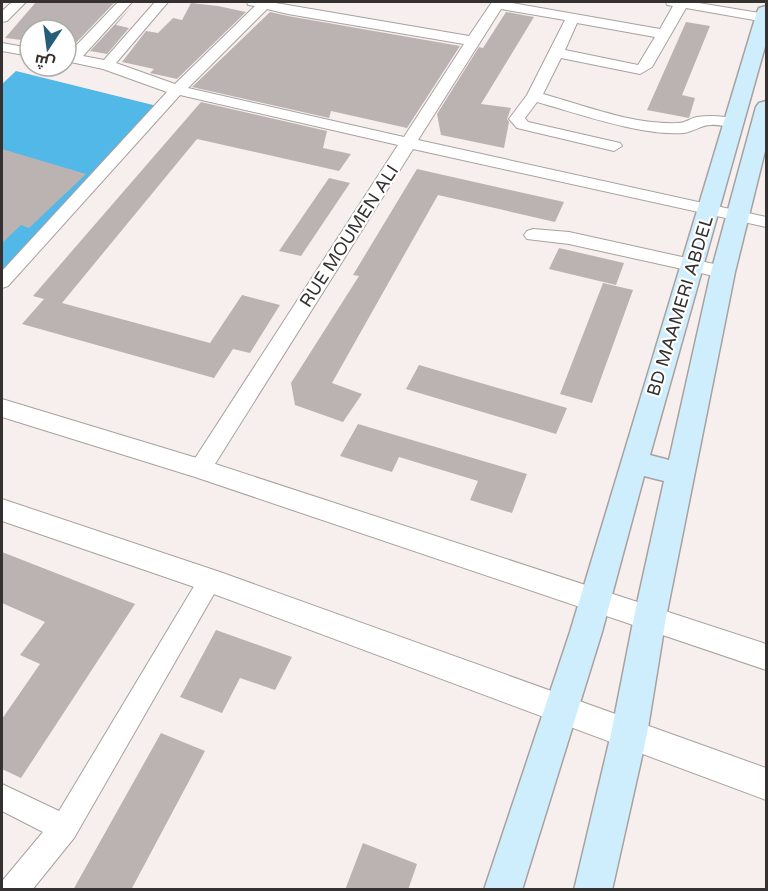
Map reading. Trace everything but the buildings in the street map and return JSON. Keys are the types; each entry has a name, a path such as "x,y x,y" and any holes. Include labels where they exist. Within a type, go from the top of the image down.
{"main road":[{"name":"BD MAAMERI ABDEL","path":"503,890 595,600 766,15"},
{"name":"BD MAAMERI ABDEL","path":"592,890 629,734 650,617 723,272 766,107"},
{"path":"634,462 680,474"}],"street":[{"path":"2,18 19,2"},
{"path":"78,50 125,2"},
{"path":"107,65 162,2"},
{"path":"557,54 640,70 645,68 677,2 766,15"},
{"path":"2,282 259,3 292,6 473,41"},
{"path":"497,3 663,34"},
{"name":"RUE MOUMEN ALI","path":"200,469 497,3"},
{"path":"573,17 557,54 534,96 519,116 519,123 614,146"},
{"path":"2,47 18,50"},
{"path":"78,60 107,65 177,90 766,222"},
{"path":"534,96 609,118 647,125 684,128 697,122 713,120 733,123"},
{"path":"533,235 569,238 723,272"},
{"path":"2,408 200,469 766,657"},
{"path":"2,510 210,580 766,784"},
{"path":"13,890 64,828 210,580"},
{"path":"2,797 64,828"}],"water":[{"path":"16,71 18,78 44,78 161,107 2,270 2,84"}]}
